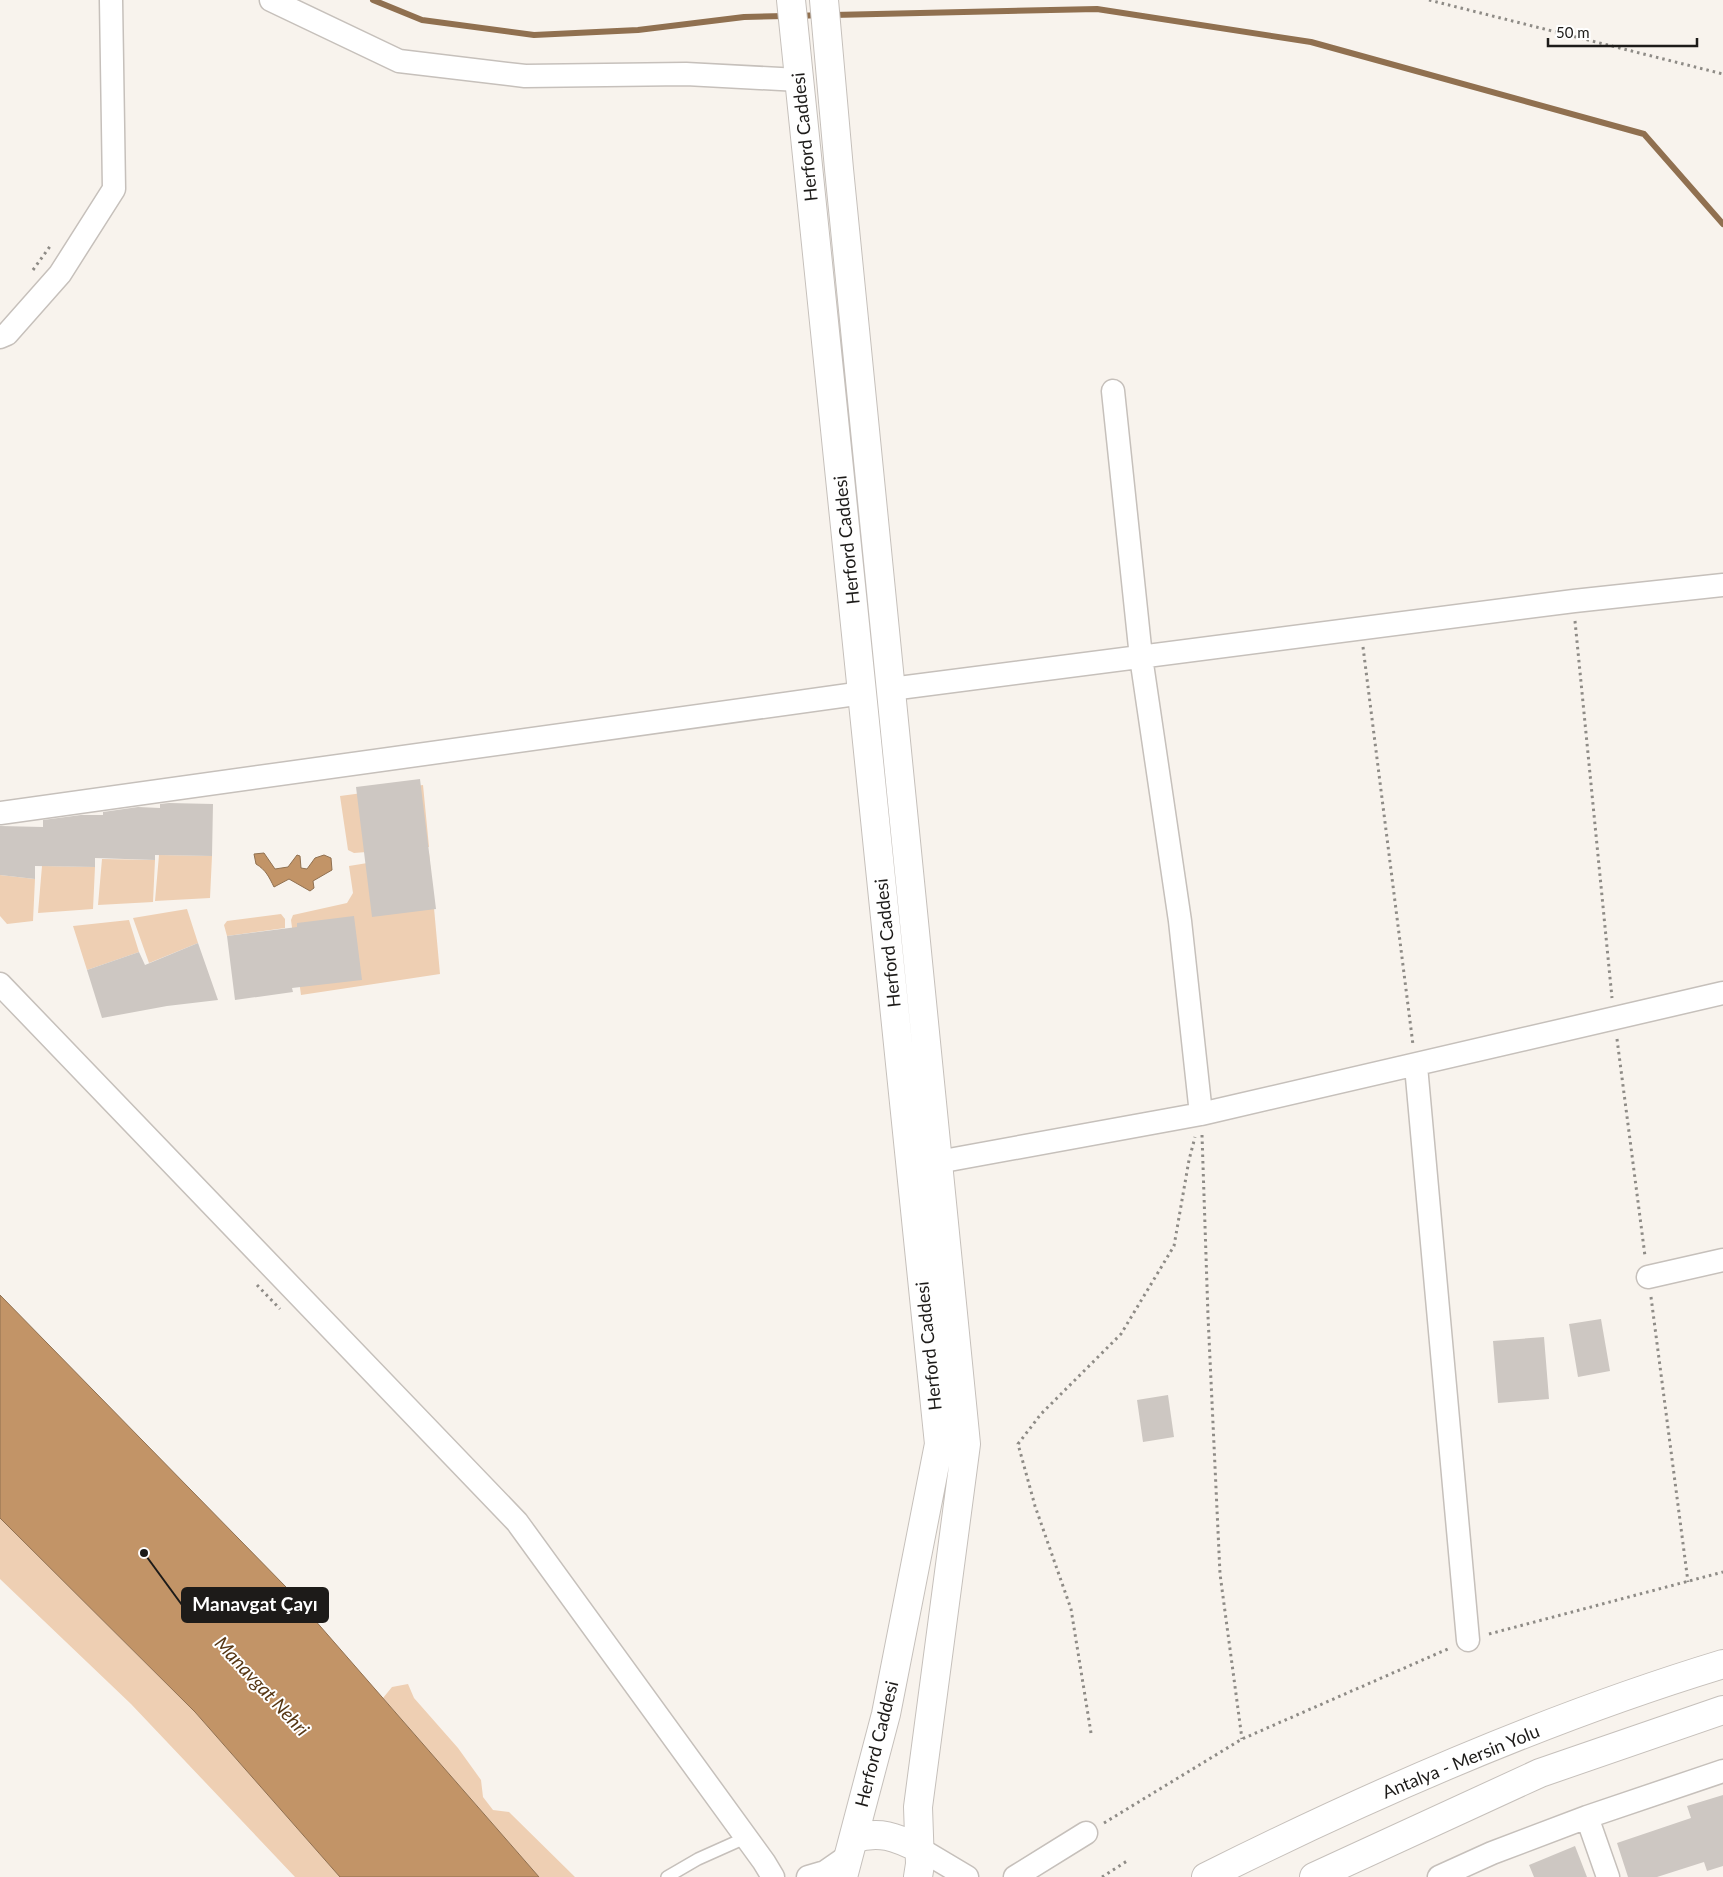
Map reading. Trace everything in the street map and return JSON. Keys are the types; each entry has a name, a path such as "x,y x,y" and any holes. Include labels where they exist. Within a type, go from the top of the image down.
{"main road":[{"name":"Herford Caddesi","path":"791,0 939,1444 886,1714 848,1857"},
{"name":"Herford Caddesi","path":"824,0 966,1444 918,1807 920,1849 918,1877"},
{"name":"Antalya - Mersin Yolu","path":"1206,1877 1314,1823 1521,1736 1680,1677 1723,1664"},
{"path":"1314,1877 1540,1773 1723,1710"},
{"path":"848,1857 864,1835 884,1833 920,1849"}],"street":[{"path":"0,337 7,334 60,274 114,189 111,0"},
{"path":"271,0 399,61 525,76 686,74 799,77"},
{"path":"1113,391 1141,657 1180,921 1201,1114"},
{"path":"891,689 1574,601 1723,585"},
{"path":"0,813 863,693"},
{"path":"0,984 517,1522 773,1877"},
{"path":"938,1162 1201,1114 1416,1066 1614,1017 1723,993"},
{"path":"1416,1066 1468,1640"},
{"path":"1648,1277 1723,1260"},
{"path":"1439,1877 1492,1853 1587,1817 1723,1772"},
{"path":"1587,1817 1608,1877"},
{"path":"1015,1877 1086,1833"},
{"path":"920,1849 967,1877"},
{"path":"808,1877 826,1872 848,1857"}],"lane":[{"path":"667,1877 698,1859 745,1838"}],"path":[{"path":"1429,0 1723,74"},
{"path":"30,274 52,244"},
{"path":"1574,601 1614,1017 1688,1582"},
{"path":"1360,628 1416,1066"},
{"path":"1091,1734 1071,1609 1035,1506 1018,1444 1041,1414 1121,1334 1174,1246 1189,1160 1201,1114"},
{"path":"1201,1114 1220,1574 1242,1739"},
{"path":"255,1282 286,1315"},
{"path":"1086,1833 1242,1739 1468,1640 1723,1572"},
{"path":"1102,1877 1127,1861"}],"shaded area":[{"path":"423,785 429,847 354,853 348,850 340,796"},
{"path":"429,853 440,974 301,995 291,920 293,915 347,903 353,893 349,866"},
{"path":"159,855 212,856 210,898 155,901"},
{"path":"102,859 155,860 153,902 98,905"},
{"path":"42,866 95,867 93,909 38,913"},
{"path":"0,875 35,879 33,921 7,924 0,916"},
{"path":"187,909 198,943 149,963 133,918"},
{"path":"281,914 285,919 285,928 227,936 224,925 227,921"},
{"path":"129,920 139,952 87,970 73,926"},
{"path":"0,1518 195,1712 340,1877 295,1877 131,1704 0,1579"},
{"path":"408,1684 414,1698 458,1748 481,1780 483,1797 493,1810 509,1812 575,1877 539,1877 383,1698 392,1687"}],"water":[{"path":"264,853 275,869 288,867 297,855 300,856 301,868 307,869 315,858 324,855 331,858 332,870 313,881 314,888 310,891 289,879 274,887 265,871 256,864 254,854"},
{"name":"Manavgat Nehri","path":"0,1295 286,1587 539,1877 340,1877 195,1712 0,1518"}],"building":[{"path":"420,779 436,909 372,917 356,787"},
{"path":"160,804 213,804 212,856 155,855 155,860 95,858 95,867 35,866 35,879 0,875 0,826 43,827 43,820 81,815 103,815 103,812 138,807 160,808"},
{"path":"354,916 362,980 292,988 293,992 235,1000 227,936 297,927 297,923"},
{"path":"198,943 218,1000 167,1006 102,1018 87,970 139,952 145,965"},
{"path":"1601,1319 1610,1371 1578,1377 1569,1324"},
{"path":"1544,1337 1549,1399 1498,1403 1493,1341"},
{"path":"1168,1395 1174,1437 1143,1442 1137,1400"},
{"path":"1723,1795 1723,1866 1707,1871 1704,1862 1657,1877 1628,1877 1617,1843 1691,1818 1687,1806"},
{"path":"1575,1846 1587,1877 1534,1877 1529,1865"}],"waterway":[{"path":"373,0 422,20 534,35 638,30 744,17 785,16"},
{"path":"833,15 1097,9 1311,42 1644,134 1723,224"},
{"path":"798,16 820,15"}],"place":[{"name":"Manavgat Çayı","path":"144,1553"}]}
